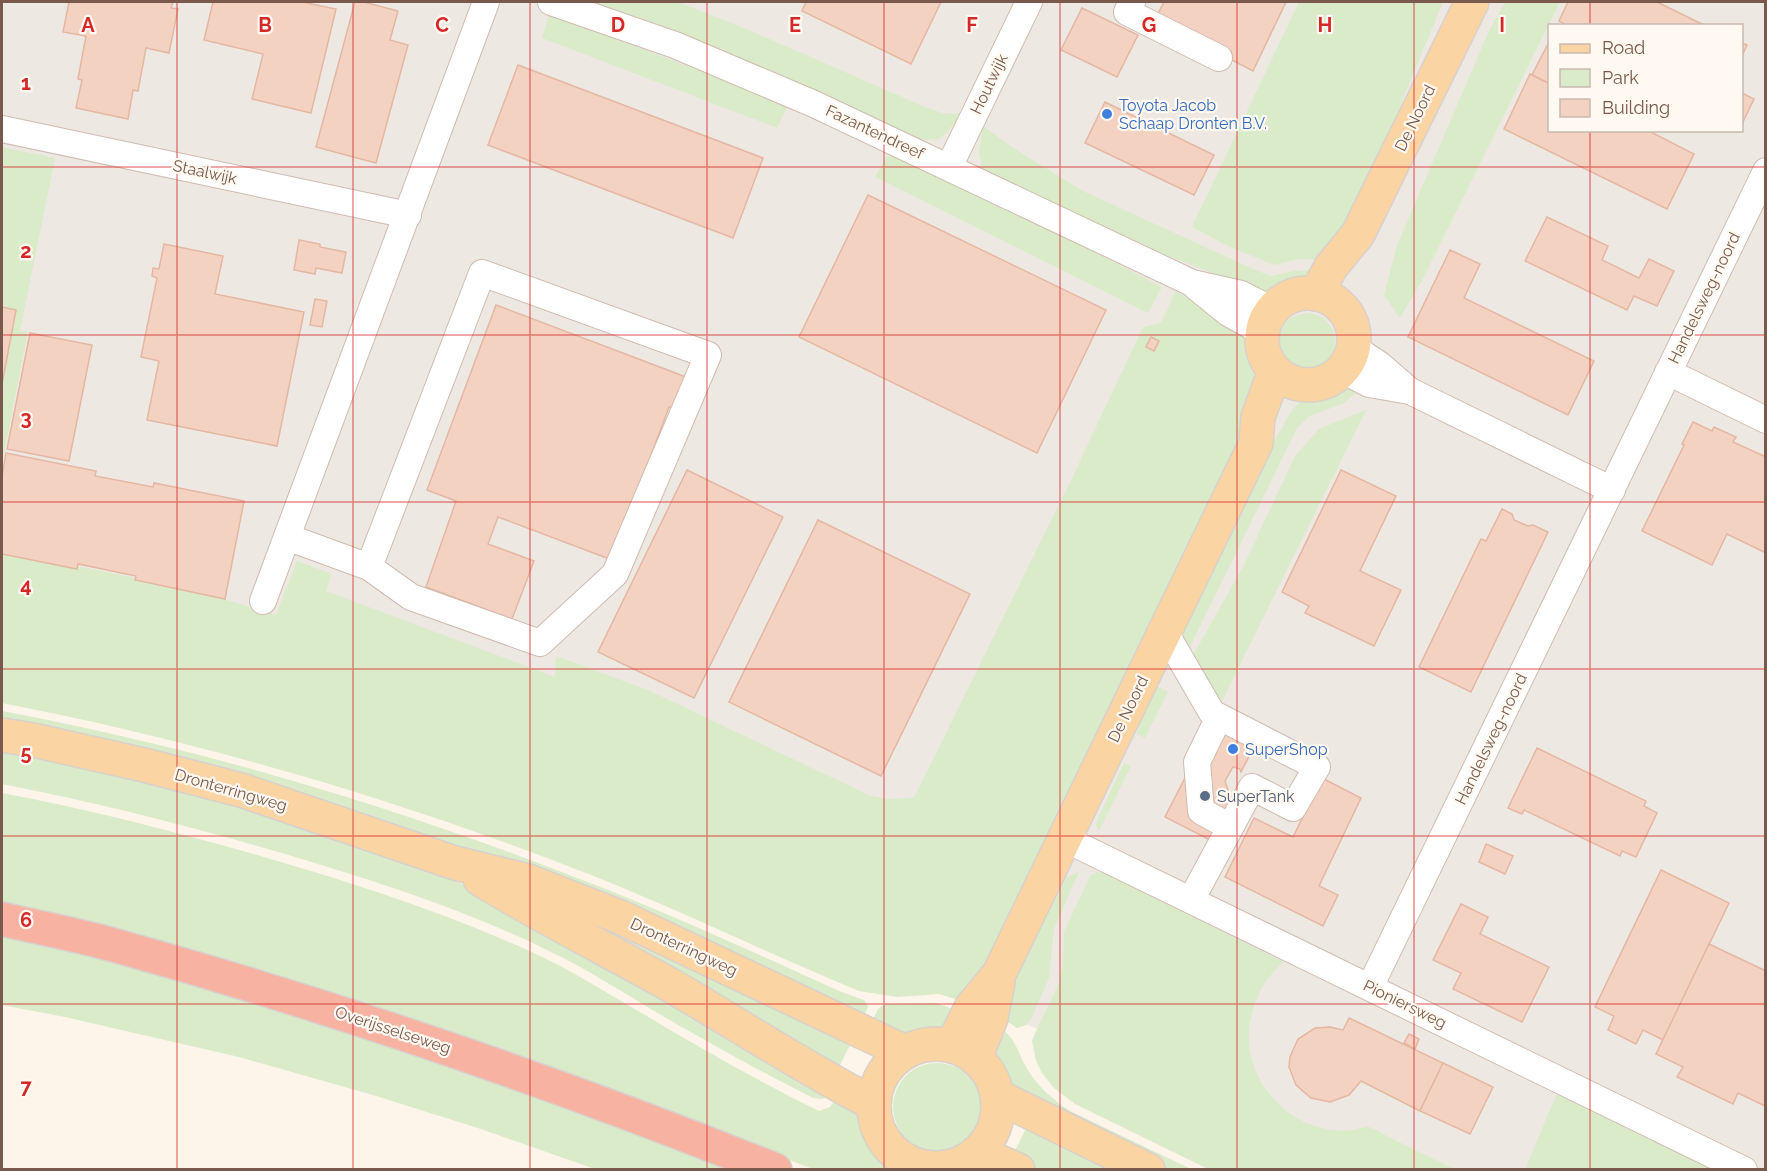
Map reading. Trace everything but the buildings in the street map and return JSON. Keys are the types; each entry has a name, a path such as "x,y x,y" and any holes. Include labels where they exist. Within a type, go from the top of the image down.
{"highway":[{"name":"Overijsselseweg","path":"2,919 114,945 303,1001 473,1057 648,1119 775,1170"}],"main road":[{"name":"De Noord","path":"1327,299 1353,265 1358,234 1472,2"},
{"path":"1296,294 1327,299 1344,311 1353,328 1347,359 1321,383 1286,378 1265,357 1261,340 1267,321 1287,298 1296,294"},
{"name":"De Noord","path":"963,1052 971,1008 999,974 1256,443 1276,426 1286,378"},
{"name":"Dronterringweg","path":"2,735 99,755 241,790 455,863 528,881 620,917 905,1052"},
{"name":"Dronterringweg","path":"455,863 518,902 663,981 836,1084 874,1104"},
{"path":"936,1044 963,1052 985,1068 993,1082 997,1096 998,1111 988,1140 966,1161 952,1166 923,1167 909,1162 897,1155 879,1132 874,1104 878,1083 889,1065 905,1052 920,1046 936,1044"},
{"path":"997,1096 1148,1170"},
{"path":"977,1152 1018,1170"}],"street":[{"path":"262,601 486,2"},
{"name":"Fazantendreef","path":"551,2 675,45 814,104 1192,283 1241,294 1267,321"},
{"name":"Houtwijk","path":"949,167 1029,2"},
{"path":"1132,2 1127,12 1219,58"},
{"name":"Staalwijk","path":"2,129 408,215"},
{"name":"Handelsweg-noord","path":"1370,987 1766,171"},
{"path":"287,537 369,567 411,597 540,643 615,574 708,355 482,273 369,567"},
{"path":"1347,359 1369,384 1410,391 1611,490"},
{"path":"1668,372 1766,420"},
{"path":"1165,632 1212,713 1317,767 1293,808 1252,788 1191,900"},
{"path":"1219,717 1197,762 1201,811 1230,827"},
{"name":"Pioniersweg","path":"1065,839 1744,1170"}],"shaded area":[{"path":"2,2 1765,2 1765,1169 1276,1169 1081,1049 881,958 2,673"}],"green space":[{"path":"584,2 678,2 744,28 925,107 942,113 962,114 939,139 919,140"},
{"path":"1299,2 1443,2 1355,215 1326,260 1299,259 1274,265 1228,246 1192,227"},
{"path":"1505,2 1560,2 1424,277 1400,318 1384,295 1397,245 1488,33"},
{"path":"549,14 789,104 777,128 542,38"},
{"path":"983,126 1018,151 1083,191 1253,269 1271,276 1294,271 1320,270 1316,278 1298,286 1264,293 1124,239 982,170 979,151"},
{"path":"2,147 55,158 20,331 28,331 2,463"},
{"path":"890,151 1011,209 1162,287 1148,313 875,177"},
{"path":"1176,291 1246,335 1259,368 1248,421 1002,942 965,1002 939,994 897,997 859,991 591,875 447,822 226,755 2,703 2,554 135,578 135,581 224,599 276,615 297,561 332,574 326,591 555,677 556,656 648,690 871,796 887,799 914,798 1072,478 1143,327 1161,323"},
{"path":"1301,313 1313,313 1323,317 1331,325 1335,341 1331,357 1323,365 1313,369 1301,369 1291,365 1283,357 1279,347 1279,335 1283,325 1291,317"},
{"path":"1350,387 1358,391 1344,403 1310,416 1297,428 1188,651 1180,635 1258,468 1293,409 1304,398"},
{"path":"1366,410 1220,705 1192,657 1243,567 1295,456 1319,429"},
{"path":"1155,685 1168,692 1145,738 1137,734 1147,696"},
{"path":"2,711 150,743 224,762 370,804 442,828 649,907 864,1000 868,1007 861,1023 747,968 2,723"},
{"path":"2,747 224,799 406,860 485,894 829,1088 825,1098 813,1098 755,1068 562,957 463,913 376,882 240,841 122,810 2,784"},
{"path":"1124,763 1131,766 1099,831 1096,825 1098,818"},
{"path":"2,793 130,821 257,855 366,888 508,941 568,971 731,1065 819,1111 830,1107 834,1101 865,1113 880,1146 891,1159 906,1169 813,1169 663,1112 2,904"},
{"path":"1079,872 1054,929 1049,978 1030,1021 1017,1028 999,1016 1023,950 1055,887 1065,878"},
{"path":"1097,872 1284,962 1270,976 1260,992 1249,1029 1249,1046 1259,1078 1268,1092 1292,1115 1306,1123 1330,1130 1370,1128 1455,1169 1208,1169 1075,1104 1054,1088 1036,1061 1032,1040 1059,983 1063,964 1064,932 1090,876"},
{"path":"521,886 855,1035 835,1075"},
{"path":"2,932 167,974 479,1073 738,1169 595,1169 481,1129 373,1095 239,1057 2,1005"},
{"path":"936,1003 959,1011 947,1029 937,1036 928,1039 908,1038 870,1026 878,1009 885,1004"},
{"path":"1003,1030 1014,1042 1035,1080 1063,1106 1191,1169 1163,1169 1004,1085 990,1053"},
{"path":"937,1063 954,1066 968,1076 978,1090 981,1107 978,1124 968,1138 954,1148 937,1151 920,1148 906,1138 896,1124 893,1107 896,1090 906,1076 920,1066"},
{"path":"1557,1093 1713,1169 1525,1170"},
{"path":"1030,1120 1131,1169 1036,1169 1011,1159"}],"place":[{"name":"Toyota Jacob Schaap Dronten B.V.","path":"1107,114"},
{"name":"SuperShop","path":"1233,749"},
{"name":"SuperTank","path":"1205,796"}]}
